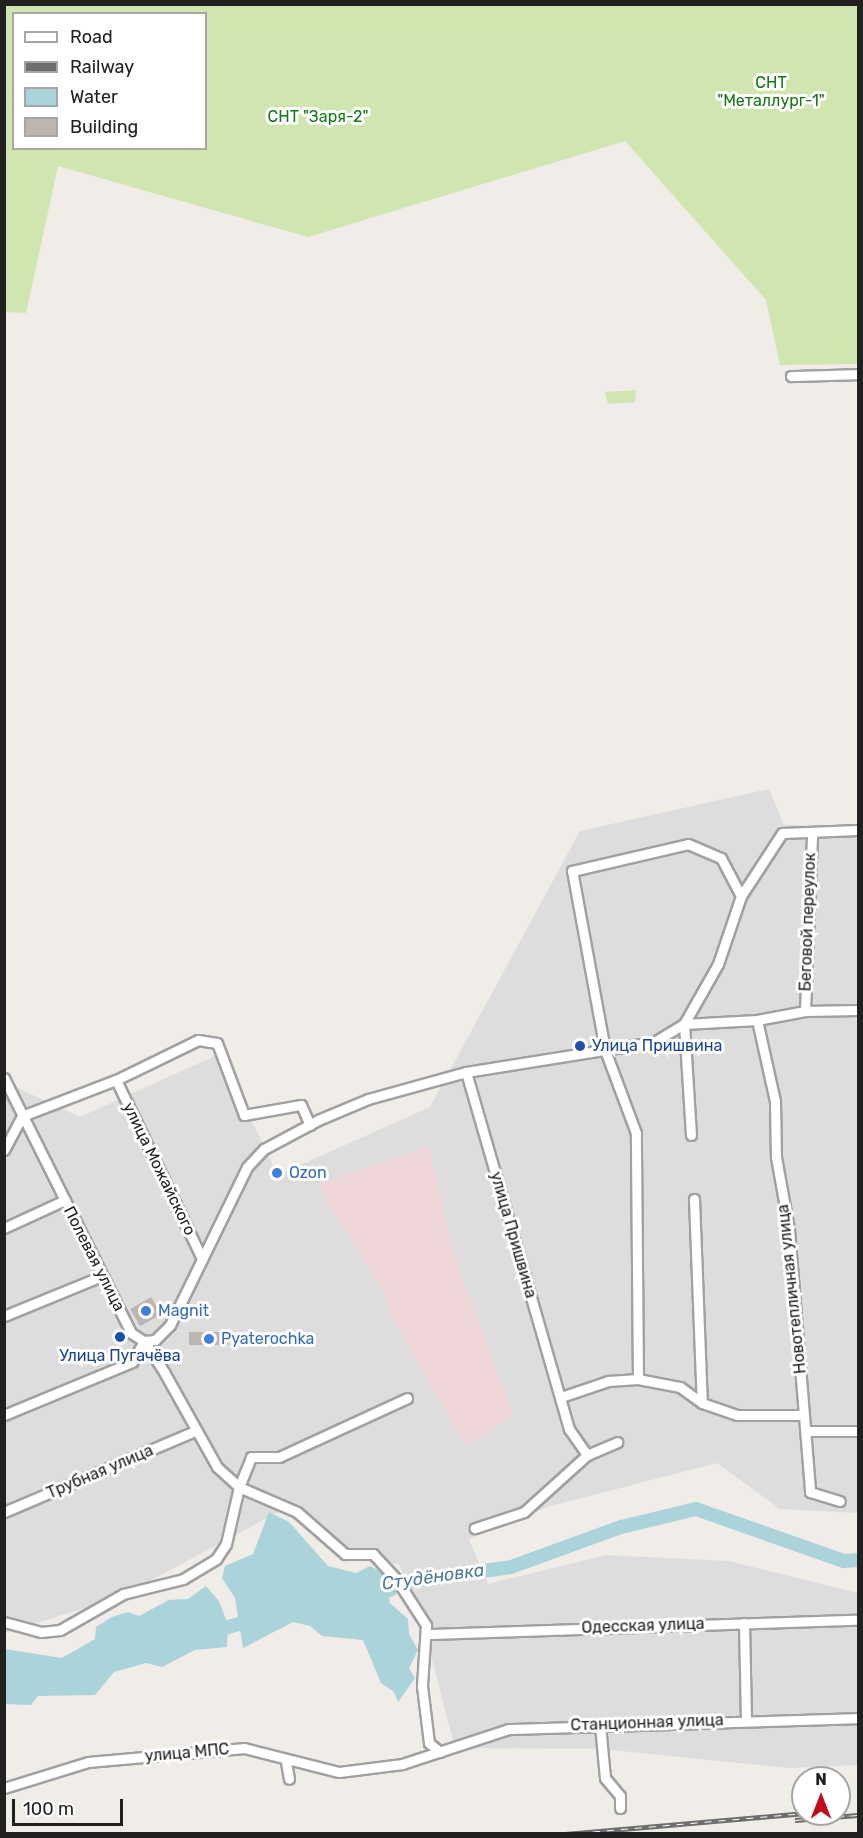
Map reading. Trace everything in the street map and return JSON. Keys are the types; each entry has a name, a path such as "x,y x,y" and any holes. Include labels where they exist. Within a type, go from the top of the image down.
{"street":[{"path":"791,376 858,374"},
{"path":"691,1135 684,1024 718,964 741,896 782,833 812,834 858,830"},
{"name":"Беговой переулок","path":"805,1011 812,834"},
{"path":"638,1379 636,1133 605,1050 572,871 688,844 721,858 741,896"},
{"path":"4,1415 132,1362 144,1341 155,1340 170,1325 247,1167 264,1149 310,1125 368,1099 466,1072 654,1042 684,1024 757,1020 805,1011 858,1010"},
{"name":"Новотепличная улица","path":"757,1020 775,1101 776,1157 789,1229 807,1431 810,1492 840,1501"},
{"path":"4,1150 22,1116 116,1080 175,1048 213,1040 248,1118 300,1105 310,1125"},
{"name":"улица Пришвина","path":"466,1072 569,1429 587,1455"},
{"name":"Полевая улица","path":"4,1078 131,1333 144,1341 217,1467 239,1487 297,1512 345,1554 373,1554 398,1580 428,1634"},
{"name":"улица Можайского","path":"116,1080 202,1259"},
{"path":"694,1199 702,1403"},
{"path":"4,1228 65,1200"},
{"path":"4,1316 102,1276"},
{"path":"561,1397 608,1381 638,1379 680,1386 702,1403 737,1415 804,1415"},
{"path":"4,1622 41,1632 60,1630 123,1594 183,1578 216,1559 226,1544 239,1487 251,1457 279,1457 407,1398"},
{"name":"Трубная улица","path":"4,1512 195,1431"},
{"path":"807,1431 858,1431"},
{"path":"475,1528 524,1512 587,1455 617,1442"},
{"name":"Одесская улица","path":"428,1634 858,1620"},
{"path":"744,1623 746,1719"},
{"path":"428,1634 421,1658 422,1686 429,1743 440,1752"},
{"name":"Станционная улица","path":"440,1752 509,1729 746,1719 858,1718"},
{"path":"600,1725 605,1778 620,1796 620,1808"},
{"name":"улица МПС","path":"4,1788 88,1762 244,1748 286,1762 339,1772 402,1764 440,1752"},
{"path":"286,1762 289,1779"}],"shaded area":[{"path":"769,789 784,825 858,826 858,1513 780,1509 717,1463 547,1507 469,1539 488,1584 606,1555 728,1561 858,1593 858,1765 791,1766 790,1768 601,1749 455,1748 423,1625 399,1564 345,1556 282,1510 120,1597 5,1633 5,1082 80,1117 219,1054 278,1175 430,1107 580,831"},
{"path":"429,1147 453,1252 513,1415 466,1446 387,1308 387,1298 320,1190 320,1183"}],"green space":[{"name":"СНТ \"Заря-2\"","path":"4,5 858,5 858,364 780,365 766,300 625,141 308,237 58,166 26,313 5,312"},
{"path":"636,390 635,402 608,404 605,392"}],"water":[{"path":"269,1512 289,1522 328,1566 356,1573 370,1566 384,1573 381,1584 395,1589 397,1594 389,1598 390,1603 408,1619 409,1634 418,1650 409,1668 415,1678 398,1702 394,1692 381,1683 363,1640 322,1636 310,1626 293,1622 243,1648 235,1598 222,1578 225,1566 253,1554"},
{"path":"206,1586 219,1601 228,1625 227,1647 195,1650 162,1667 146,1663 114,1672 95,1695 38,1696 31,1705 5,1704 5,1649 62,1658 95,1639 96,1627 112,1617 128,1612 139,1616 169,1600 188,1599"}],"building":[{"name":"Magnit","path":"151,1297 161,1314 140,1326 130,1309"},
{"name":"Pyaterochka","path":"189,1332 228,1332 228,1345 189,1345"}],"waterway":[{"name":"Студёновка","path":"364,1588 511,1567 621,1527 696,1509 844,1561 858,1560"},
{"name":"Студёновка","path":"211,1632 256,1619"}],"railway":[{"path":"565,1834 791,1814"},
{"path":"851,1816 858,1815"}],"place":[{"name":"Улица Пришвина","path":"580,1046"},
{"name":"Ozon","path":"277,1173"},
{"name":"Magnit","path":"146,1311"},
{"name":"Улица Пугачёва","path":"120,1337"},
{"name":"Pyaterochka","path":"209,1339"}],"park label":[{"name":"СНТ \"Металлург-1\"","path":"771,92"}]}
